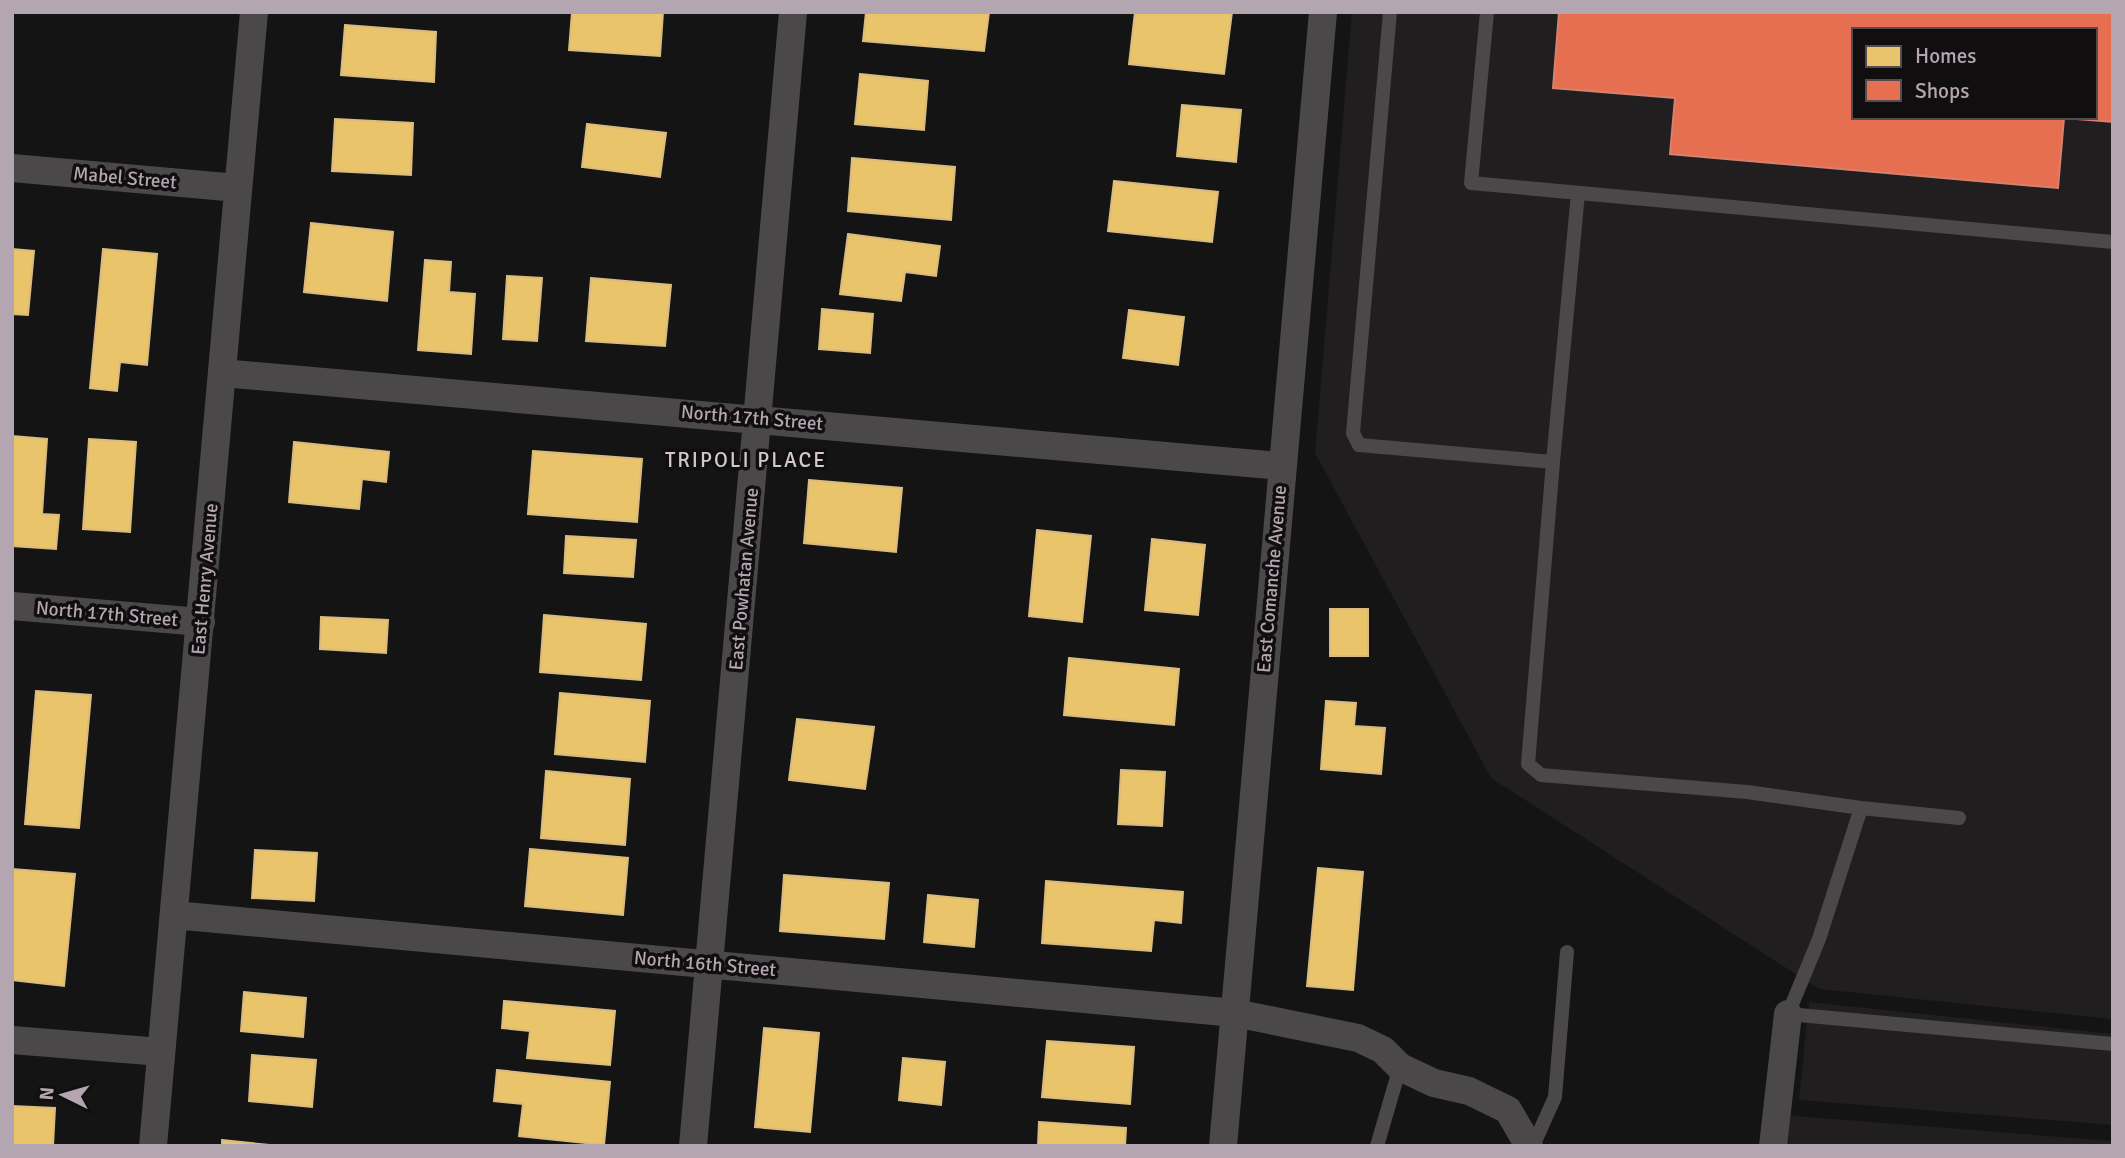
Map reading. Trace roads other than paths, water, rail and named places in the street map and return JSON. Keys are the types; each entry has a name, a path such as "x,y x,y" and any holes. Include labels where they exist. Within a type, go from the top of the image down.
{"street":[{"name":"East Henry Avenue","path":"153,1146 254,12"},
{"name":"East Powhatan Avenue","path":"693,1146 793,12"},
{"name":"East Comanche Avenue","path":"1223,1146 1323,12"},
{"name":"Mabel Street","path":"12,168 238,188"},
{"name":"North 17th Street","path":"222,373 1281,466"},
{"name":"North 17th Street","path":"12,606 201,622"},
{"name":"North 16th Street","path":"174,915 1235,1013 1358,1038 1383,1050 1400,1067 1434,1083 1469,1091 1508,1110 1531,1146"},
{"path":"1773,1146 1787,1014"},
{"path":"12,1040 161,1052"}],"lane":[{"path":"1390,12 1353,433 1359,445 1553,462"},
{"path":"1487,12 1471,183 2113,242"},
{"path":"1578,193 1528,764 1541,775 1747,792 1959,818"},
{"path":"1861,808 1819,939 1787,1014 2113,1044"},
{"path":"1531,1146 1555,1097 1567,952"},
{"path":"1377,1146 1400,1067"}],"district":[{"name":"TRIPOLI PLACE","path":"746,460"}]}
